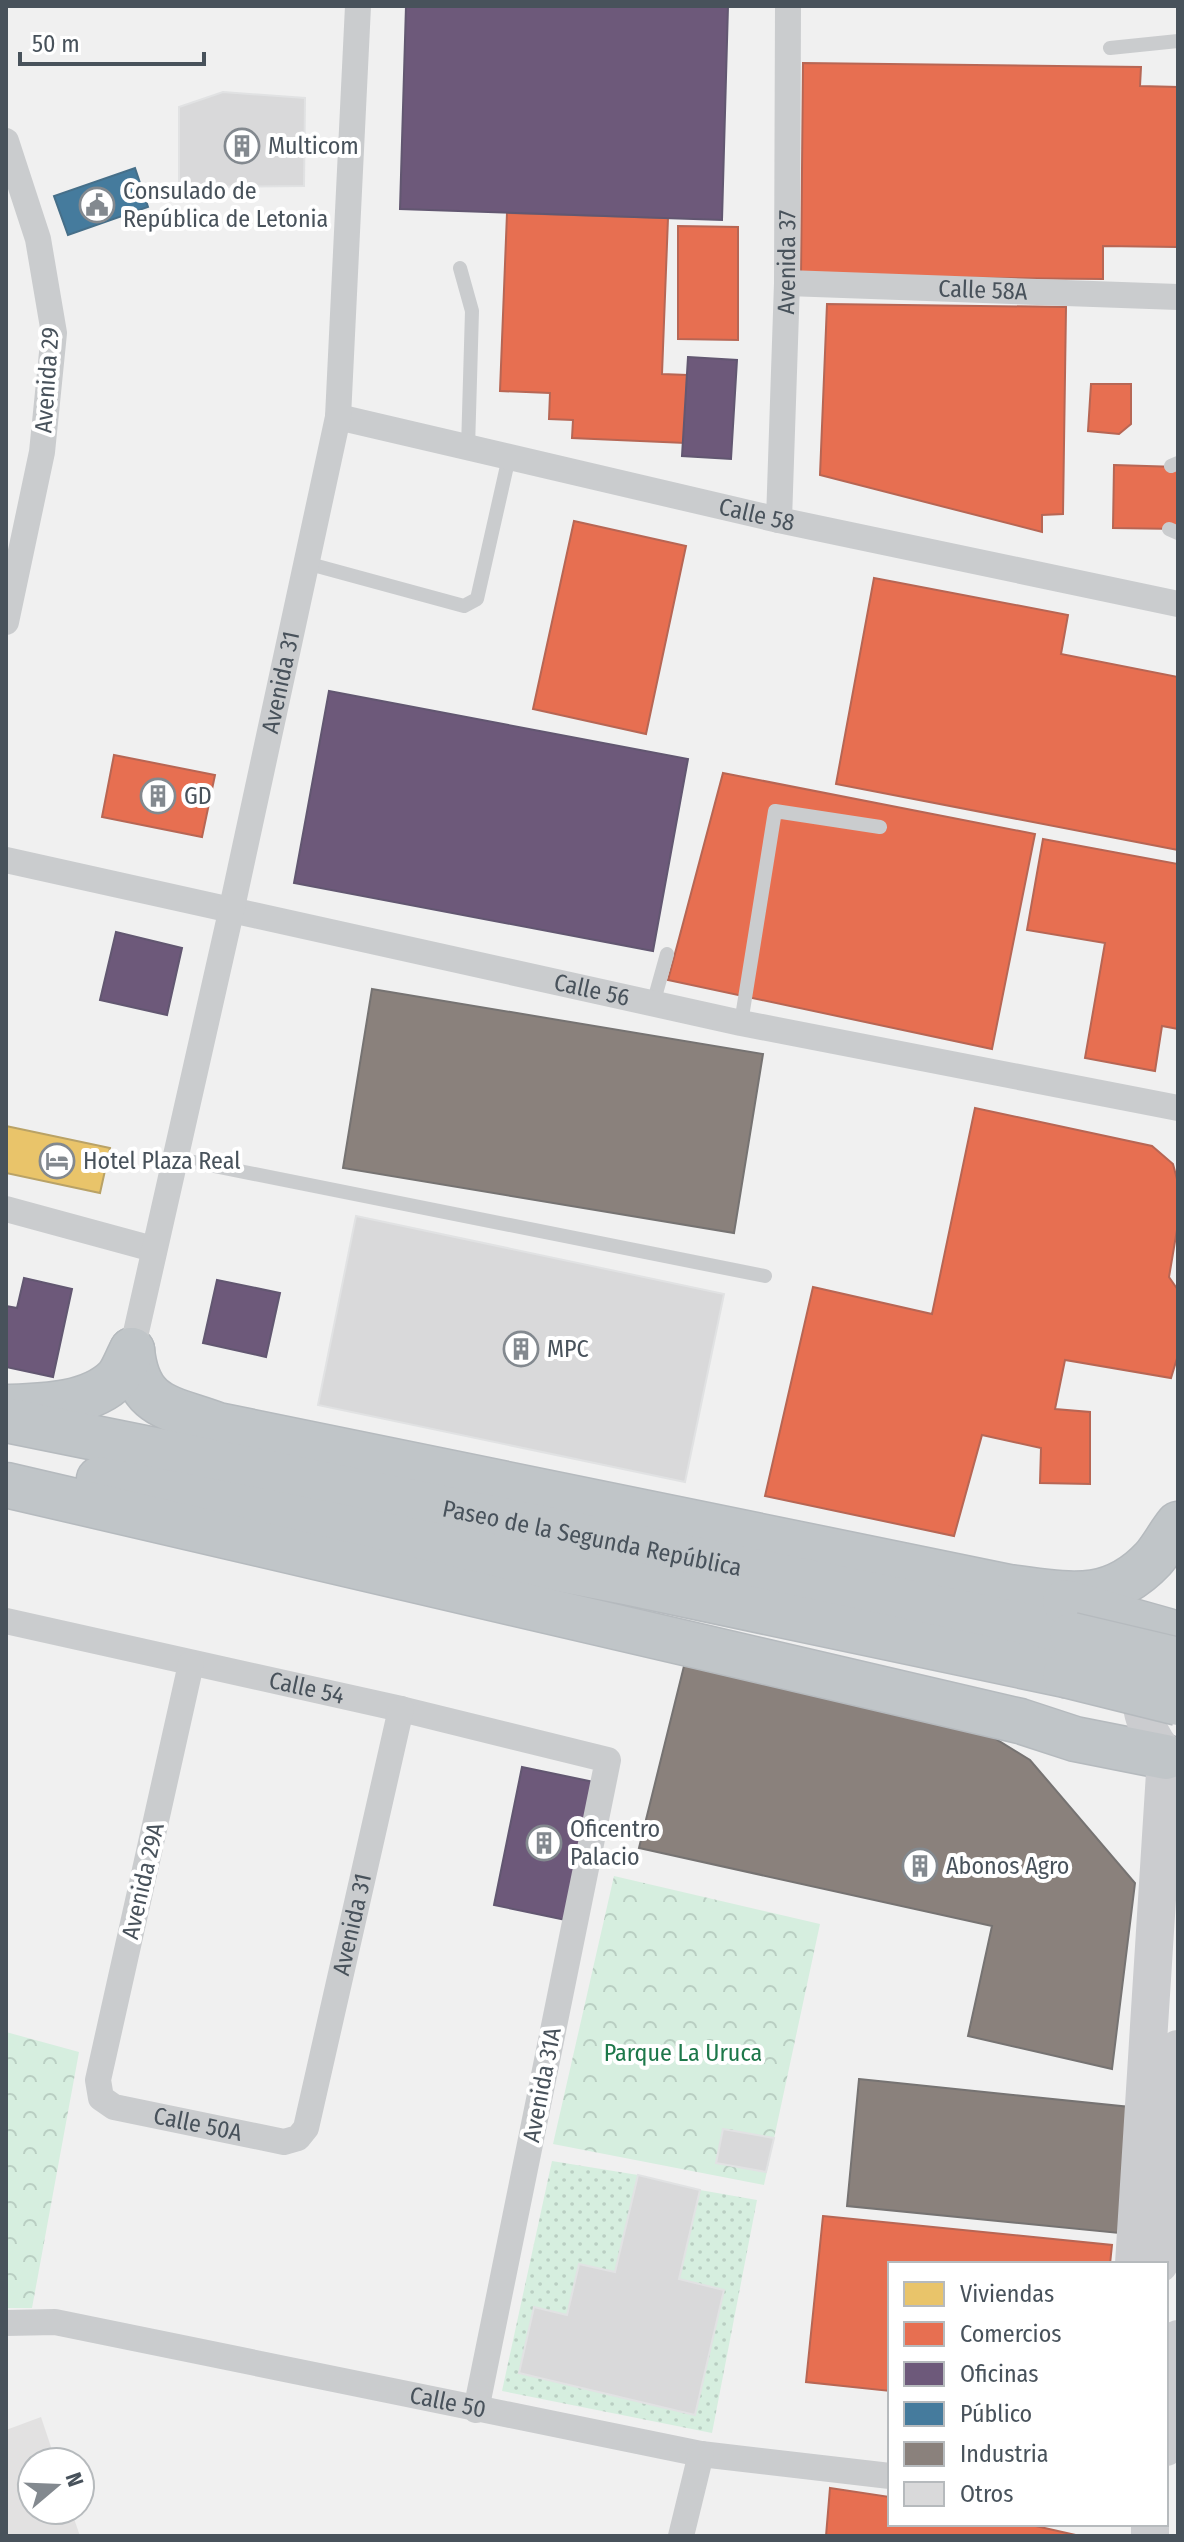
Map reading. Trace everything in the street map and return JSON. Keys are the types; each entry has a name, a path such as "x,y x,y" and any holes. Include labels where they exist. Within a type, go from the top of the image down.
{"highway":[{"path":"11,1417 35,1406 84,1397 117,1378 132,1350"},
{"path":"132,1350 133,1367 140,1387 151,1400 218,1425 1009,1587 1078,1596 1101,1593 1134,1577 1155,1557 1178,1524"},
{"path":"11,1417 218,1425"},
{"name":"Paseo de la Segunda República","path":"11,1417 1068,1655 1178,1703"},
{"name":"Paseo de la Segunda República","path":"6,1465 125,1483 625,1582 1068,1655 1175,1638"},
{"path":"6,1485 1020,1721 1075,1739 1172,1762"},
{"path":"1009,1587 1175,1638"}],"main road":[{"path":"1134,2262 1172,1762 1148,1732 1141,1704 1143,1674 1155,1646 1175,1638"},
{"path":"1159,2262 1178,2049"},
{"path":"1171,2429 1178,2339"}],"street":[{"name":"Avenida 31","path":"132,1350 338,417 358,6"},
{"name":"Avenida 37","path":"779,520 787,283 788,6"},
{"name":"Avenida 29","path":"6,141 38,239 54,333 42,452 9,592 6,622"},
{"name":"Calle 58A","path":"787,283 1178,297"},
{"name":"Calle 58","path":"338,417 779,520 1178,604"},
{"name":"Calle 56","path":"6,860 741,1023 1178,1108"},
{"path":"6,1209 153,1249"},
{"name":"Calle 54","path":"6,1621 401,1709 608,1760"},
{"name":"Avenida 29A","path":"101,2098 98,2080 191,1664"},
{"name":"Avenida 31","path":"298,2138 306,2128 401,1709"},
{"name":"Avenida 31A","path":"476,2410 608,1760"},
{"name":"Calle 50A","path":"101,2098 114,2107 284,2142 298,2138"},
{"name":"Calle 50","path":"6,2323 55,2322 701,2454 888,2476"},
{"path":"681,2536 701,2454"}],"lane":[{"path":"1110,48 1178,41"},
{"path":"460,268 472,311 468,448"},
{"path":"306,563 464,606 477,599 509,457"},
{"path":"741,1023 775,811 880,827"},
{"path":"653,1004 667,954"},
{"path":"174,1158 765,1276"}],"shaded area":[{"path":"41,2417 51,2446 16,2446 16,2526 77,2526 80,2536 6,2536 6,2430"}],"green space":[{"name":"Parque La Uruca","path":"614,1876 820,1924 764,2185 553,2144"},
{"path":"6,2032 79,2052 32,2308 6,2308"},
{"path":"552,2161 638,2175 615,2272 579,2264 567,2315 534,2308 519,2373 679,2279 700,2190 757,2200 712,2433 502,2391"}],"building: Viviendas":[{"name":"Hotel Plaza Real","path":"6,1126 110,1148 100,1193 6,1173"}],"building: Comercios":[{"path":"803,63 1141,67 1140,86 1178,87 1178,283 1177,247 1103,246 1103,279 801,276"},
{"path":"507,213 668,218 662,374 687,375 685,443 572,438 573,420 549,419 550,393 500,391"},
{"path":"678,226 738,227 738,340 678,339"},
{"path":"827,304 1066,307 1063,514 1042,515 1042,532 820,475"},
{"path":"1091,384 1131,384 1131,424 1119,434 1088,431"},
{"path":"1114,465 1178,467 1178,529 1113,528"},
{"path":"574,521 686,546 646,734 533,709"},
{"path":"874,578 1068,615 1061,654 1178,677 1178,850 836,784"},
{"name":"GD","path":"114,755 215,775 202,837 102,817"},
{"path":"723,773 1035,834 992,1049 668,980"},
{"path":"1043,839 1178,864 1178,1029 1162,1026 1155,1071 1085,1058 1105,943 1027,930"},
{"path":"975,1108 1152,1146 1173,1164 1178,1183 1178,1224 1169,1277 1178,1290 1178,1355 1171,1378 1065,1360 1055,1409 1090,1412 1090,1484 1040,1483 1041,1448 982,1435 954,1536 765,1496 813,1287 932,1314"},
{"path":"823,2216 1112,2245 1110,2262 888,2262 888,2391 806,2382"},
{"path":"830,2488 888,2497 888,2526 1036,2526 1080,2536 826,2536"}],"building: Oficinas":[{"path":"406,6 728,6 722,220 400,209"},
{"path":"688,357 737,360 731,459 682,456"},
{"path":"329,691 688,759 653,951 294,883"},
{"path":"116,932 182,948 167,1015 100,1000"},
{"path":"24,1278 72,1289 53,1377 6,1367 6,1306 17,1308"},
{"path":"217,1280 280,1293 266,1357 203,1343"},
{"name":"Oficentro Palacio","path":"522,1767 594,1782 566,1920 494,1905"}],"building: Público":[{"path":"135,168 148,207 68,235 54,196"}],"building: Industria":[{"path":"372,989 763,1054 734,1233 343,1168"},
{"name":"Abonos Agro","path":"686,1658 981,1730 1030,1760 1135,1883 1112,2069 968,2036 992,1926 639,1848"},
{"path":"859,2079 1130,2107 1119,2233 847,2206"}],"building: Otros":[{"name":"Multicom","path":"223,92 305,98 304,186 179,187 179,107"},
{"name":"MPC","path":"356,1216 724,1294 685,1482 318,1405"},
{"path":"723,2129 774,2138 766,2172 716,2163"},
{"path":"638,2175 700,2190 679,2279 724,2290 695,2415 519,2373 534,2307 567,2315 579,2264 615,2272"}],"place":[{"name":"Multicom","path":"242,146"},
{"name":"Consulado de República de Letonia","path":"97,205"},
{"name":"GD","path":"158,796"},
{"name":"Hotel Plaza Real","path":"57,1161"},
{"name":"MPC","path":"521,1349"},
{"name":"Oficentro Palacio","path":"544,1843"},
{"name":"Abonos Agro","path":"920,1866"}]}
